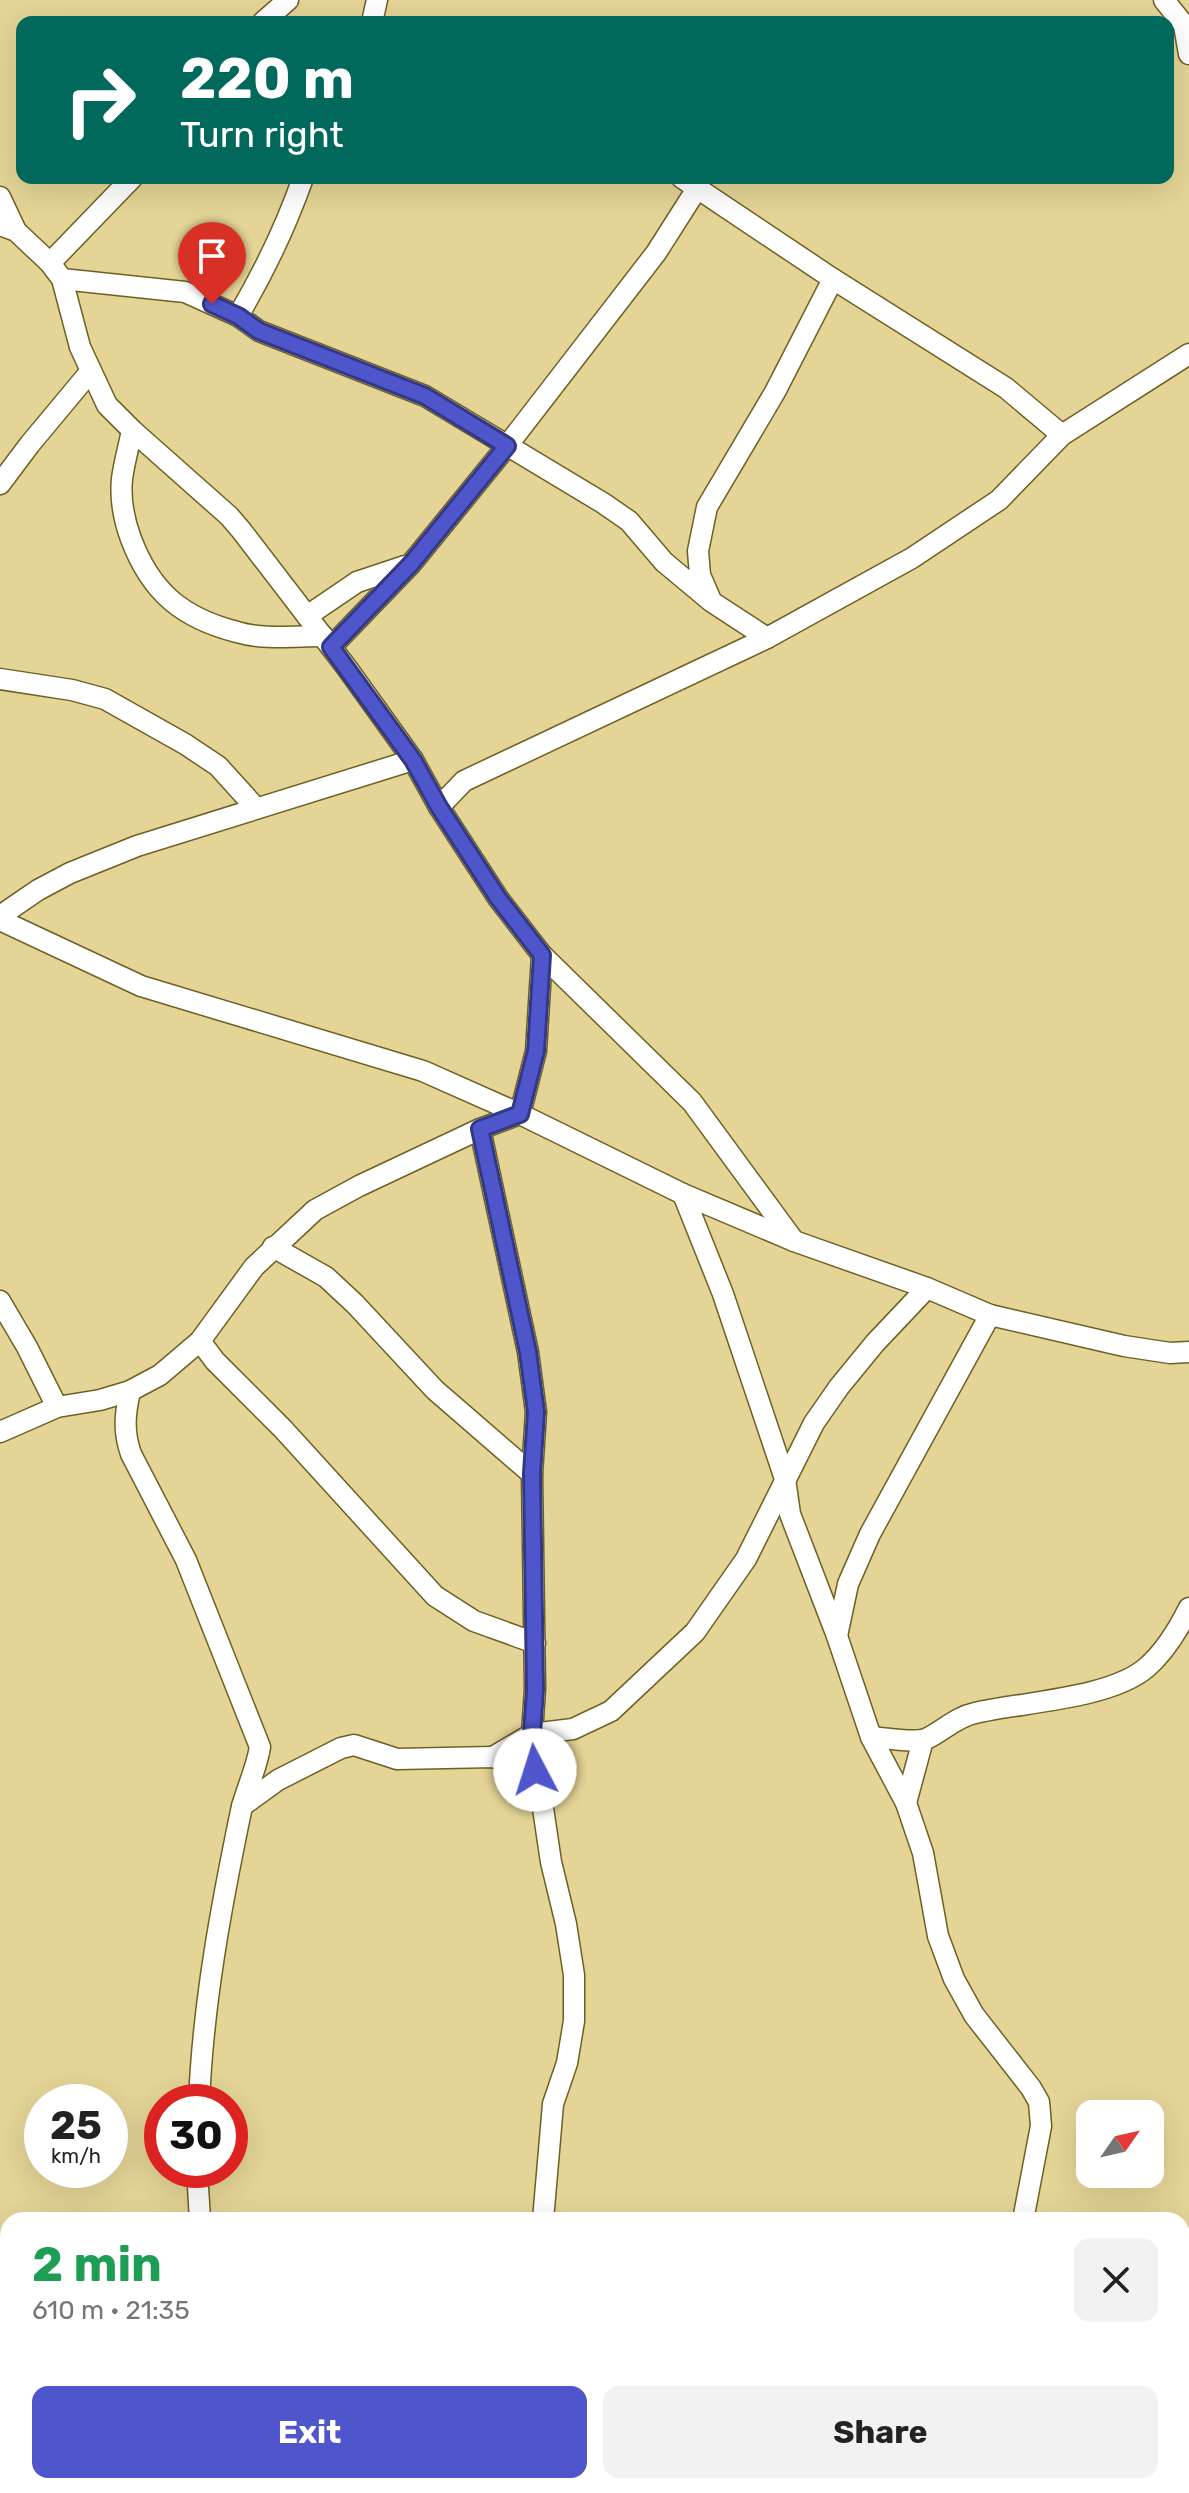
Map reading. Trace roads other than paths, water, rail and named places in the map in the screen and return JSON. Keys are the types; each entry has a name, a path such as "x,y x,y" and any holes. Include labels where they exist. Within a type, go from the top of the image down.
{"street":[{"path":"270,16 288,0"},
{"path":"1164,0 1184,25 1189,54"},
{"path":"56,271 127,184"},
{"path":"238,316 259,280 301,184"},
{"path":"132,430 122,481 124,518 138,557 152,583 173,602 198,618 238,633 327,642 411,564 507,446 656,253 690,184"},
{"path":"691,184 833,279 1006,388 1062,435"},
{"path":"0,197 8,228 56,271 80,347 107,405 229,516 413,760 439,807 498,898 542,955 692,1102 794,1241"},
{"path":"56,271 185,292 238,316 259,331 425,396 629,521 664,562 712,602 767,638"},
{"path":"712,602 700,575 698,551 707,507 775,392 833,279"},
{"path":"439,807 464,781 767,638 912,558 999,500 1062,435 1189,354"},
{"path":"0,484 90,372"},
{"path":"307,616 357,582 411,564"},
{"path":"0,679 72,690 105,699 218,766 256,808"},
{"path":"413,760 137,846 70,873 38,890 0,918 141,986 423,1071 520,1114 683,1194 794,1241 927,1288 990,1315 1124,1346 1170,1353 1189,1352"},
{"path":"520,1114 536,1051 542,955"},
{"path":"0,1432 57,1407 130,1391 160,1375 200,1341 236,1289 273,1247 315,1210 480,1129 520,1114"},
{"path":"480,1129 528,1352 536,1412 532,1474 535,1643 532,1734 535,1770 574,1975 574,2021 567,2063 553,2104 544,2212"},
{"path":"683,1194 723,1294 785,1479 790,1514 837,1636 871,1737 906,1803 923,1853 938,1936 954,1979 974,2015 1039,2102 1041,2126 1025,2212"},
{"path":"273,1247 326,1277 435,1390 532,1474"},
{"path":"493,1757 532,1734 573,1729 611,1711 695,1632 746,1559 814,1423 875,1343 927,1288"},
{"path":"0,1301 57,1407"},
{"path":"837,1636 848,1584 870,1534 990,1315"},
{"path":"200,1341 215,1361 283,1429 435,1596 474,1621 535,1643"},
{"path":"130,1391 124,1420 131,1454 186,1560 260,1747 255,1773 242,1806 223,1902 204,2026 200,2084"},
{"path":"871,1737 923,1740 971,1714 1115,1685 1144,1670 1179,1628 1189,1608"},
{"path":"906,1803 923,1740"},
{"path":"242,1806 278,1780 341,1748 354,1745 397,1759 493,1757 535,1770"},
{"path":"198,2188 200,2212"}]}
